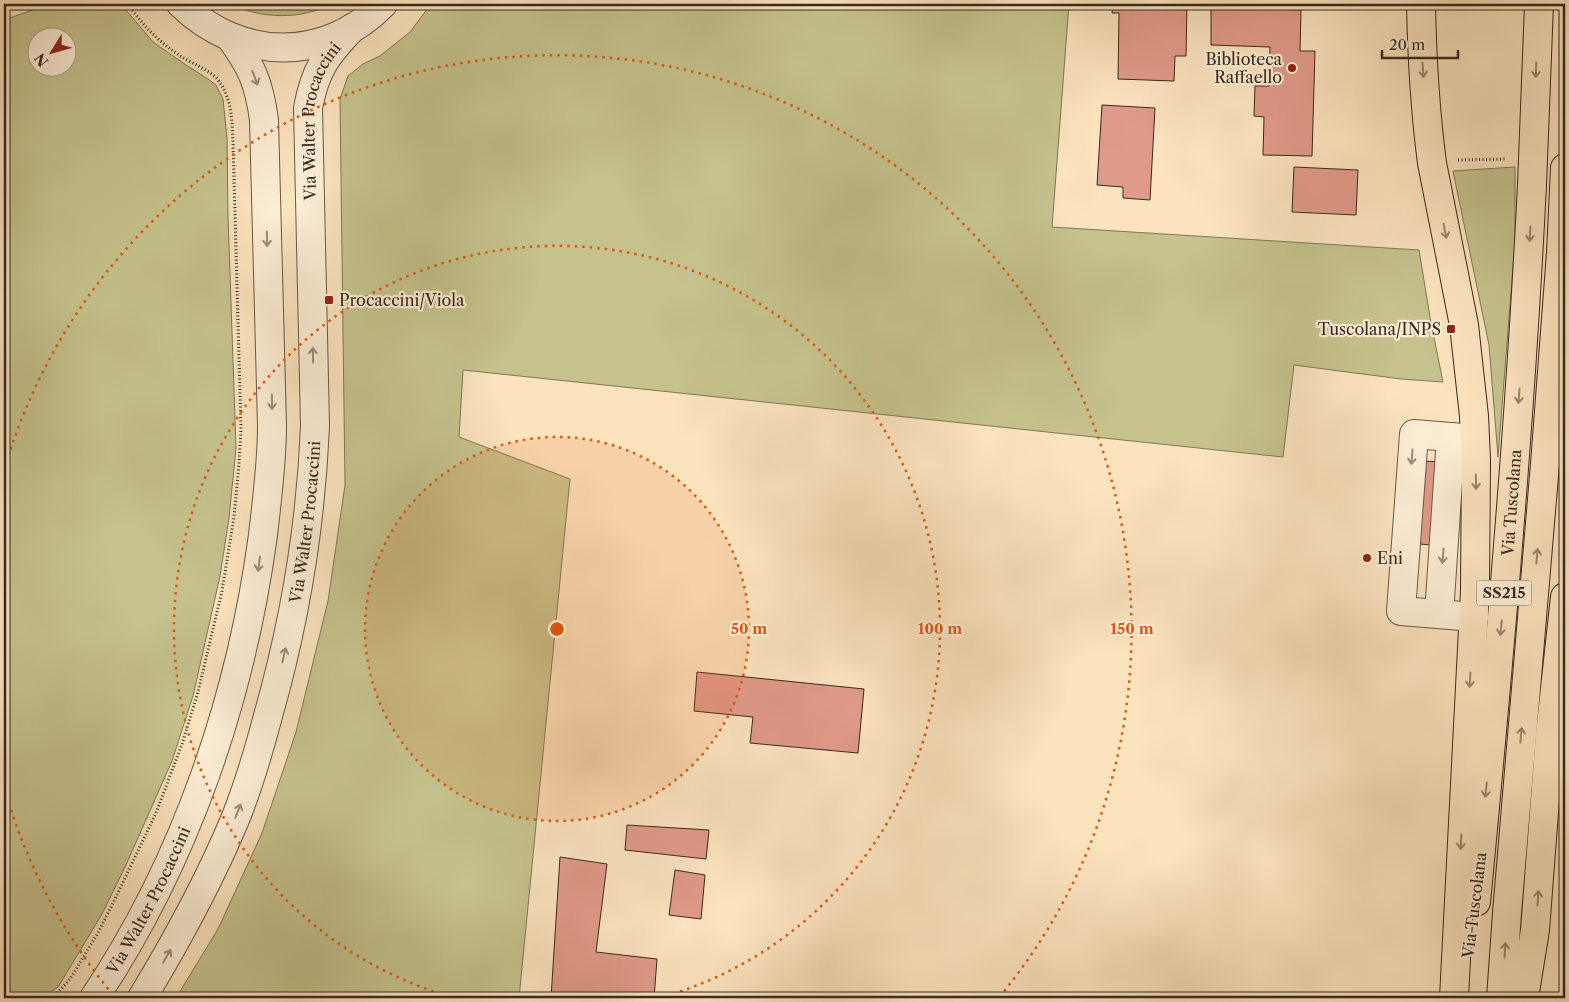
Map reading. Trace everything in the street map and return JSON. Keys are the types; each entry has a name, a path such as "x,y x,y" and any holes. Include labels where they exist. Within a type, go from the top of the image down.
{"main road":[{"path":"1421,4 1422,59 1430,143 1464,325 1470,370 1453,438 1476,504 1474,616 1454,998"},
{"name":"Via Tuscolana","path":"1461,998 1472,937 1488,778 1508,534 1526,299 1539,4"},
{"name":"Via Tuscolana","path":"1501,998 1557,308 1565,178"},
{"path":"1524,998 1535,930 1550,734 1565,598"}],"street":[{"path":"181,4 217,32 263,46 286,47 324,41 352,28 373,14 383,4"},
{"name":"Via Walter Procaccini","path":"142,998 194,906 225,843 261,742 285,655 304,548 314,450 308,108 314,83 322,64 332,49 352,28"},
{"name":"Via Walter Procaccini","path":"94,998 121,955 143,914 195,803 220,730 242,651 259,560 272,452 264,120 262,101 254,76 247,61 230,37"},
{"path":"1430,613 1453,438 1414,434 1401,611 1430,613 1474,616"},
{"path":"1550,734 1565,700"}],"path":[{"path":"52,998 72,976 99,931 143,841 170,779 198,692 222,591 234,517 239,464 241,429 231,110 228,98 215,77 166,46 140,20 128,4"}],"shaded area":[{"path":"49,4 121,4 153,42 216,85 223,99 227,138 236,448 229,518 220,576 193,696 172,761 126,865 102,914 58,987 43,998 4,998 4,20"},
{"path":"230,4 332,4 307,13 281,16 255,13"},
{"path":"431,4 1069,4 1052,227 1419,250 1443,382 1401,379 1294,365 1283,457 463,370 459,437 570,479 519,998 176,998 218,929 262,833 296,732 328,601 345,485 340,99 348,76 363,64 380,56 410,32"},
{"path":"1515,167 1515,242 1498,457 1489,345 1453,171"}],"building":[{"path":"1113,4 1187,4 1186,56 1175,56 1174,81 1118,79 1119,13 1112,13"},
{"name":"Biblioteca Raffaello","path":"1211,7 1301,10 1300,51 1315,51 1312,156 1263,155 1264,117 1254,116 1255,86 1269,86 1270,47 1211,45"},
{"path":"1102,105 1155,108 1150,200 1123,198 1123,187 1097,185"},
{"path":"1294,167 1358,170 1356,215 1292,212"},
{"path":"1402,460 1463,463 1456,547 1396,542"},
{"path":"697,672 864,689 858,753 750,743 753,717 694,711"},
{"path":"627,825 709,830 706,859 625,850"},
{"path":"560,857 607,864 596,952 657,959 654,998 551,998"},
{"path":"675,870 705,875 701,919 669,915"}],"place":[{"name":"Biblioteca Raffaello","path":"1292,68"},
{"name":"Procaccini/Viola","path":"329,300"},
{"name":"Tuscolana/INPS","path":"1451,329"},
{"name":"Eni","path":"1367,558"}]}
